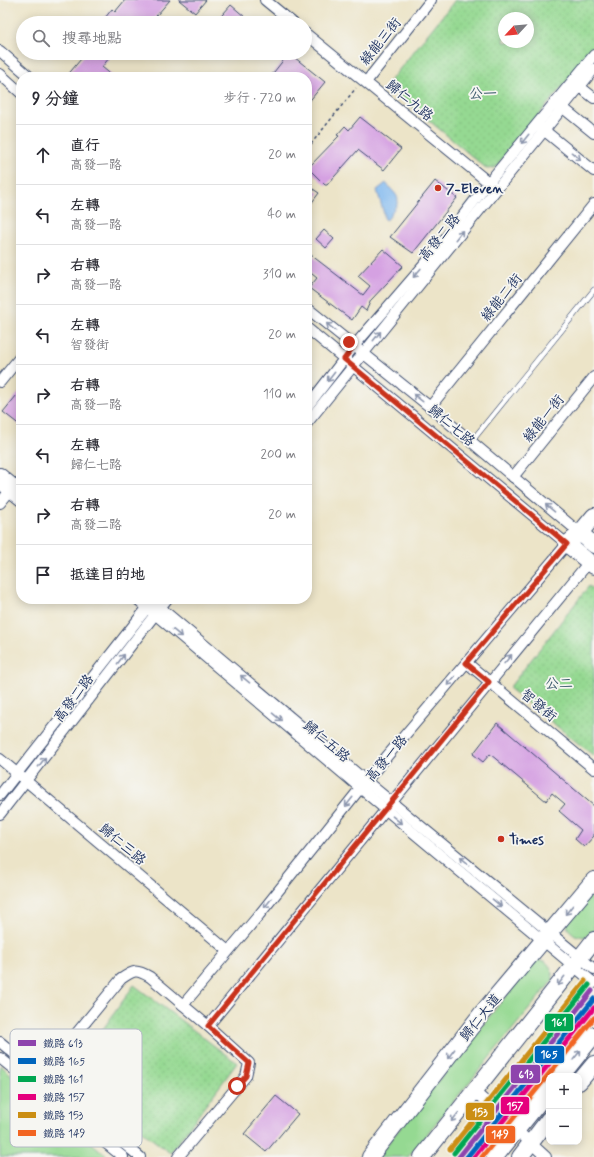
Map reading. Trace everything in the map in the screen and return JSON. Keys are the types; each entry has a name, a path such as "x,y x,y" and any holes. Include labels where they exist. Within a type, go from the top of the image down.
{"main road":[{"name":"高發一路","path":"567,544 580,533 594,516"},
{"name":"歸仁七路","path":"580,533 594,545"},
{"name":"歸仁七路","path":"567,544 592,560"},
{"name":"歸仁大道","path":"370,1157 482,1013 594,880"},
{"path":"422,1157 594,940"},
{"path":"563,1073 594,1035"},
{"path":"582,1078 594,1064"},
{"path":"495,1157 546,1094"},
{"path":"520,1157 546,1123"}],"street":[{"path":"265,0 284,16"},
{"name":"綠能三街","path":"362,84 431,0"},
{"name":"歸仁九路","path":"312,39 362,84 493,185"},
{"path":"0,51 24,72"},
{"name":"高發二路","path":"577,84 594,55"},
{"name":"高發二路","path":"312,417 363,354 493,185 540,127 577,84 594,69"},
{"path":"0,74 16,88"},
{"path":"577,84 594,98"},
{"path":"559,104 594,133"},
{"path":"540,127 594,171"},
{"name":"高發二路","path":"312,401 354,346 493,185"},
{"name":"綠能二街","path":"430,407 594,204"},
{"name":"歸仁七路","path":"312,312 430,407 580,533"},
{"name":"歸仁七路","path":"312,332 567,544"},
{"path":"0,382 16,362"},
{"name":"綠能一街","path":"514,477 594,377"},
{"path":"0,473 15,489"},
{"path":"0,484 15,489"},
{"path":"0,503 15,489"},
{"name":"高發一路","path":"183,1005 227,950 259,915 363,785 567,544"},
{"path":"208,1026 489,682 592,560"},
{"name":"高發二路","path":"0,795 153,605"},
{"name":"高發二路","path":"0,814 27,781 153,605"},
{"name":"歸仁五路","path":"153,605 388,806 577,961"},
{"name":"智發街","path":"466,663 594,769"},
{"name":"歸仁三路","path":"0,759 227,950"},
{"path":"577,961 594,969"},
{"path":"577,961 594,983"},
{"path":"80,1029 121,979 132,971 140,971 150,977 249,1063 246,1076 178,1157"},
{"path":"0,1042 10,1050"},
{"path":"0,1058 10,1066"},
{"path":"475,1092 546,1157"},
{"path":"111,1147 123,1157"},
{"path":"128,1147 140,1157"}],"lane":[{"path":"471,442 594,290"}],"path":[{"path":"312,143 362,84"}],"green space":[{"name":"公一","path":"455,0 594,0 594,48 495,168 487,169 389,87 390,81"},
{"name":"公二","path":"589,586 594,590 594,756 509,688"},
{"path":"594,887 594,931 584,937 575,935 568,929 567,923"},
{"path":"539,960 545,961 549,965 553,980 408,1157 377,1157 531,965"},
{"path":"134,985 237,1063 170,1153 142,1131 142,1029 103,1029"},
{"path":"0,1065 10,1074 10,1147 96,1147 108,1157 0,1157"}],"water":[{"path":"386,183 397,196 398,202 386,220 384,218 377,190"}],"building":[{"path":"125,0 170,0 156,16 106,16 112,9 115,12"},
{"path":"179,0 206,0 195,13"},
{"path":"231,5 244,16 221,16"},
{"path":"80,60 108,60 102,67 108,72 70,72"},
{"path":"283,60 298,60 325,82 312,98 312,72 274,72"},
{"path":"360,117 401,149 384,170 358,150 327,185 325,185 312,172 312,164 339,136 337,135 345,126 349,130"},
{"path":"435,181 457,198 413,253 390,237"},
{"path":"312,188 319,193 312,202"},
{"path":"324,230 334,239 326,248 316,239"},
{"path":"383,249 403,266 371,300 366,311 361,307 352,320 312,290 312,284 317,278 312,274 312,256 363,295 370,286 358,276"},
{"path":"16,396 16,422 3,412"},
{"path":"497,723 594,806 594,836 584,847 575,839 581,830 559,811 565,804 552,793 546,801 490,754 483,762 473,754"},
{"path":"276,1096 298,1114 266,1152 244,1134"}],"rail line":[{"name":"153","path":"450,1149 585,981"},
{"name":"161","path":"454,1153 589,985"},
{"name":"613","path":"459,1157 592,991"},
{"name":"165","path":"467,1157 594,999"},
{"name":"157","path":"474,1157 594,1008"},
{"name":"149","path":"482,1157 594,1018"}],"place":[{"name":"7-Eleven","path":"438,188"},
{"name":"Times","path":"501,839"}],"route":[{"path":"237,1086 246,1076 249,1063 241,1054 208,1026 489,682 466,663 567,544 344,359 354,346 349,342"}]}
